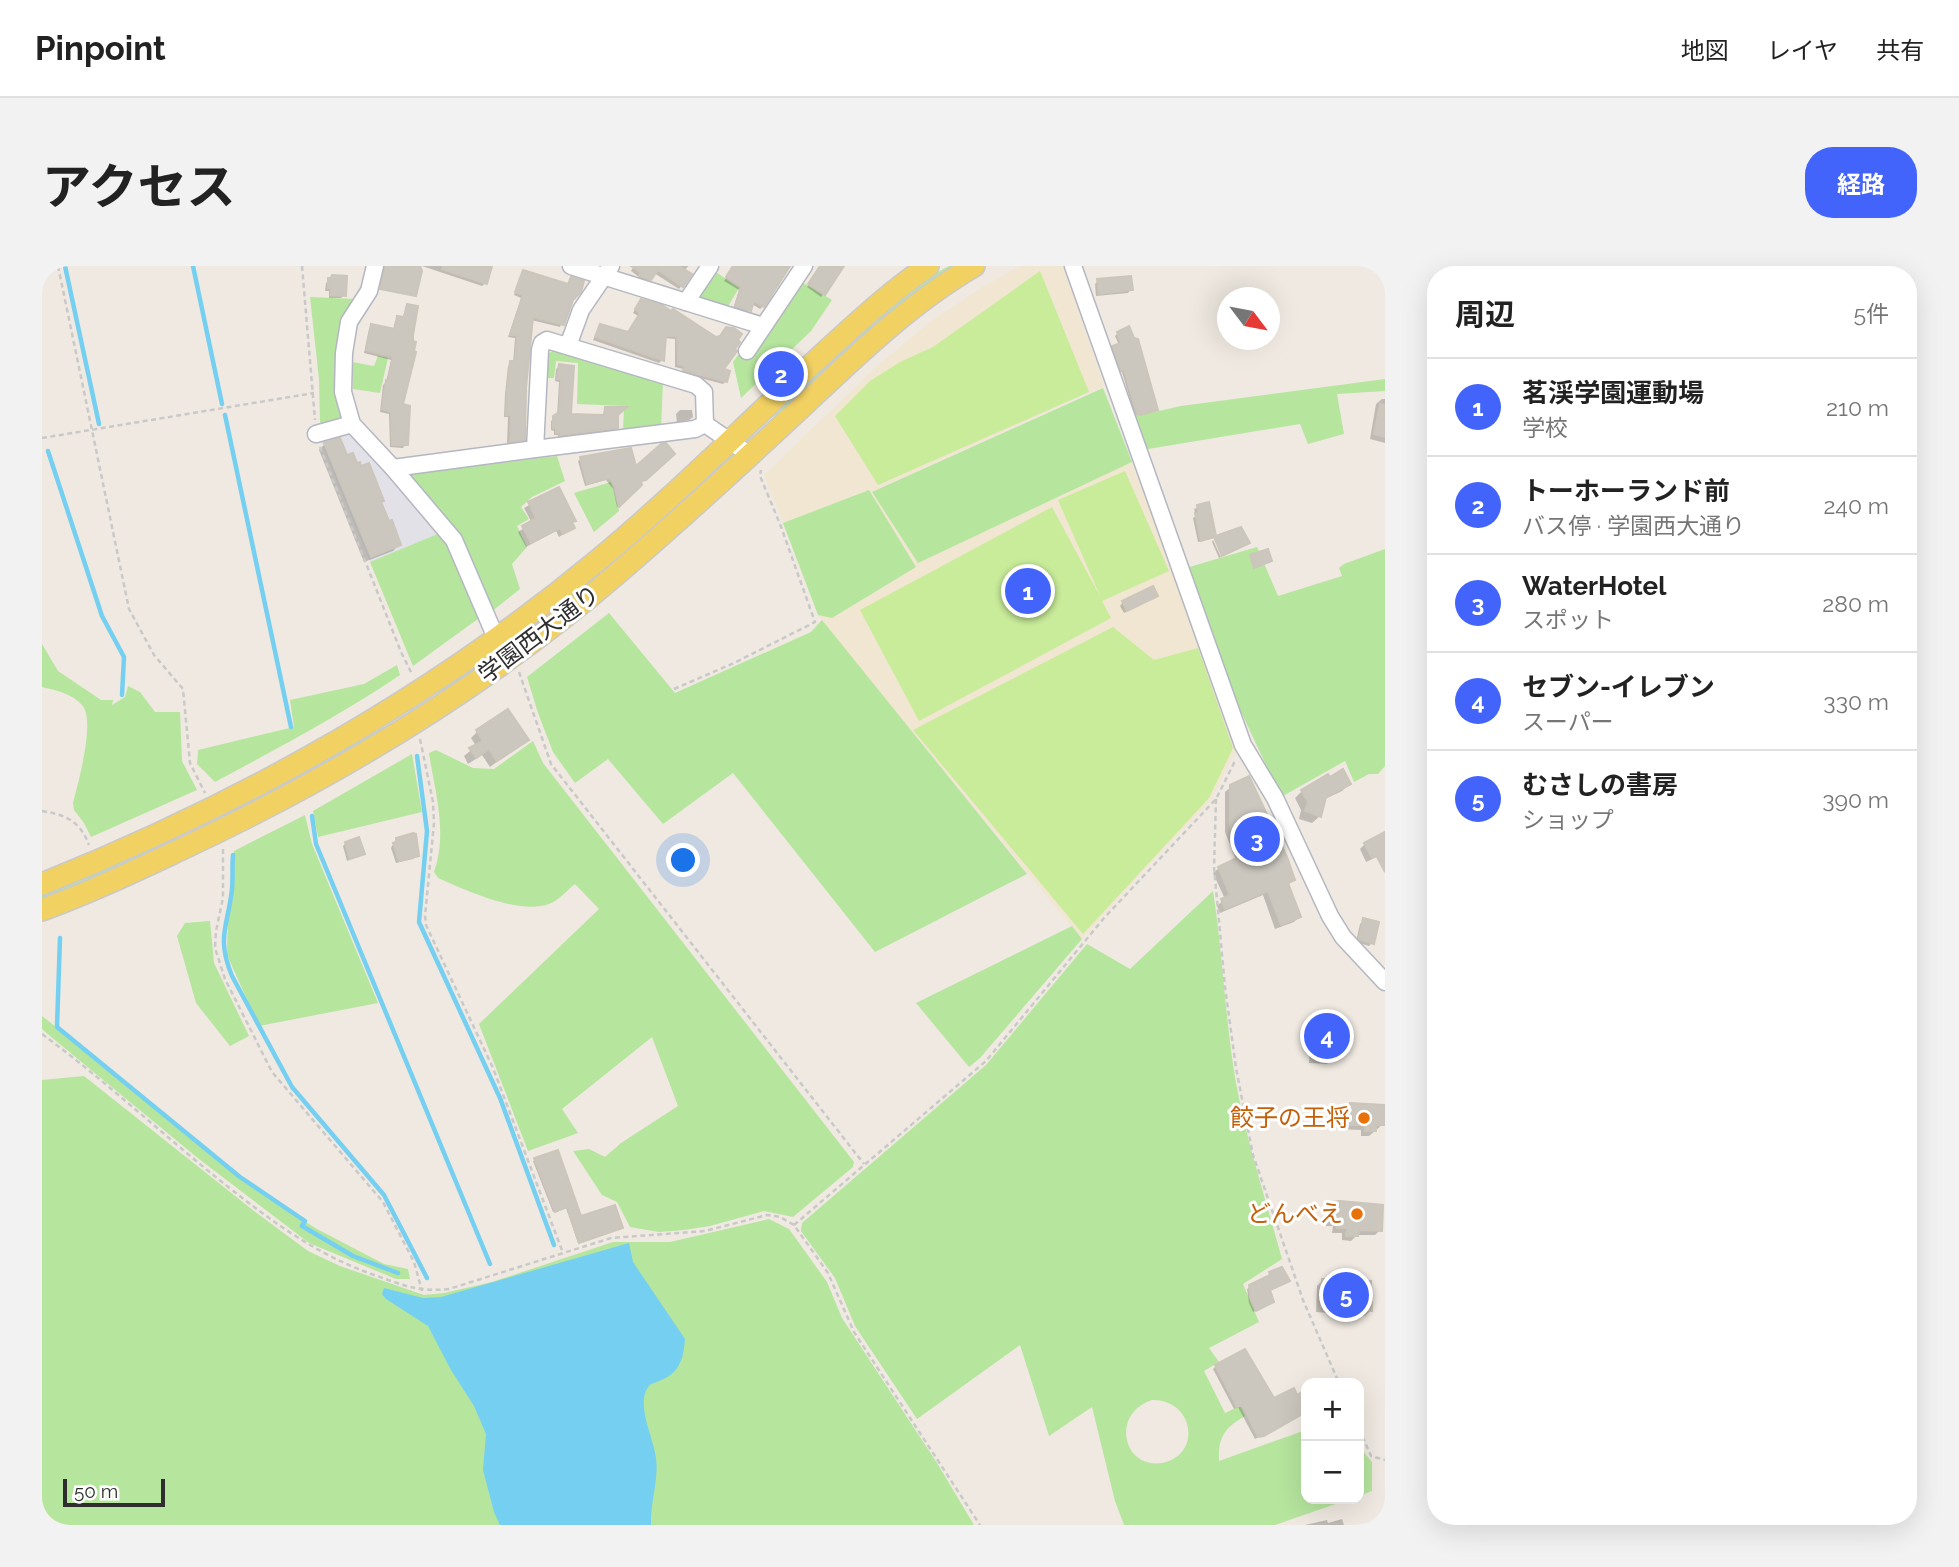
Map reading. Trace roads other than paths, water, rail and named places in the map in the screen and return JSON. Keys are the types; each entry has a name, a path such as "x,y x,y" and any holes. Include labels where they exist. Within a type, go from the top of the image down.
{"main road":[{"name":"学園西大通り","path":"42,884 212,809 300,762 407,699 496,638 543,605 599,559 863,317 928,266"},
{"name":"学園西大通り","path":"42,910 88,893 305,788 415,722 510,658 756,461 881,333 928,296 974,266"}],"street":[{"path":"375,266 369,291 349,322 344,353 343,393 352,424 454,540 496,638"},
{"path":"571,266 607,271 686,302 763,326"},
{"path":"686,302 710,266"},
{"path":"747,351 804,266"},
{"path":"1073,266 1242,745 1275,798 1330,916 1343,937 1385,982"},
{"path":"568,346 581,310 607,271"},
{"path":"535,449 542,343 547,340 696,385 704,392 705,424"},
{"path":"316,434 352,424"},
{"path":"393,468 695,429 705,424"},
{"path":"705,424 731,440 756,461"}],"water":[{"path":"629,1243 633,1262 685,1339 683,1356 677,1368 667,1377 651,1384 644,1400 657,1466 651,1525 500,1525 483,1470 486,1434 474,1406 428,1326 386,1299 382,1294 384,1288 423,1298 441,1297"}],"waterway":[{"path":"65,266 99,424"},
{"path":"193,266 222,404"},
{"path":"225,415 291,727"},
{"path":"48,451 102,616 124,657 122,695"},
{"path":"417,756 427,831 419,922 500,1098 554,1245"},
{"path":"312,816 316,844 490,1264"},
{"path":"233,855 232,889 224,932 227,963 232,976 292,1087 384,1195 427,1278"},
{"path":"60,938 57,1027 240,1177 305,1221 302,1226 353,1256 398,1273"}],"place":[{"name":"トーホーランド前","path":"781,374"},
{"name":"茗渓学園運動場","path":"1028,591"},
{"name":"WaterHotel","path":"1257,839"},
{"name":"セブン-イレブン","path":"1327,1036"},
{"name":"餃子の王将","path":"1364,1118"},
{"name":"どんべえ","path":"1357,1214"},
{"name":"むさしの書房","path":"1346,1295"}]}
